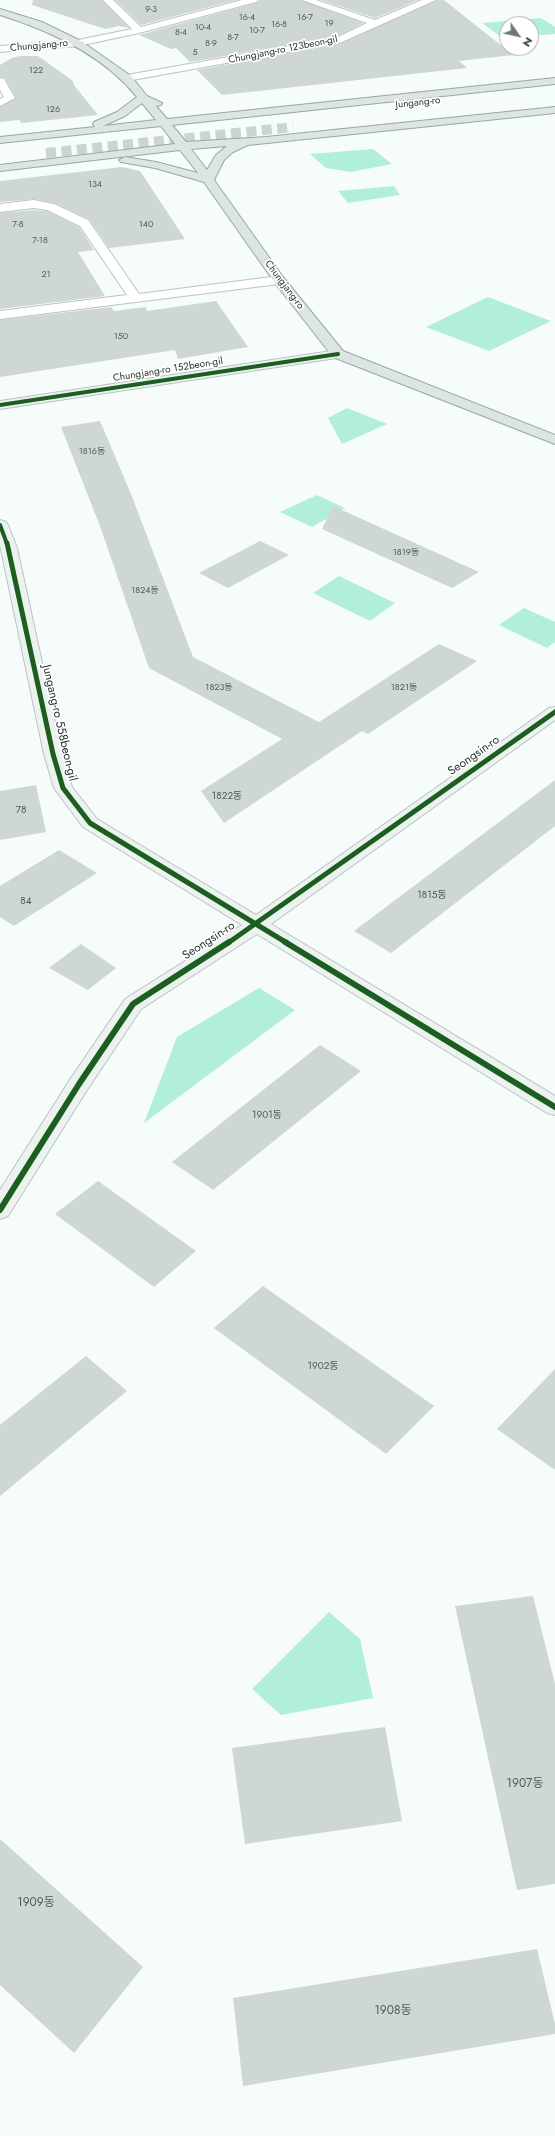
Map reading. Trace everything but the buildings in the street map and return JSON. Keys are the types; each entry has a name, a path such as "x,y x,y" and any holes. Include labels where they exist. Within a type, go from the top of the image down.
{"main road":[{"name":"Chungjang-ro","path":"0,12 39,24 78,43 128,78 183,146 279,280 338,354 555,440"},
{"path":"0,140 165,123 242,122 250,117 270,111 555,81"},
{"name":"Jungang-ro","path":"282,117 555,89"},
{"path":"70,133 109,120 121,114 144,98 164,105"},
{"name":"Jungang-ro","path":"293,127 555,102"},
{"path":"186,110 242,122 256,134 284,138"},
{"path":"0,168 183,146 266,140 555,110"},
{"path":"55,134 73,136 90,145 86,154 68,160"},
{"path":"82,158 142,162 208,180 217,158 229,150 241,145 266,140"},
{"path":"0,148 37,144"},
{"path":"0,158 46,153"}],"street":[{"path":"108,0 140,30"},
{"path":"221,0 252,10"},
{"path":"78,43 140,30 253,0"},
{"path":"307,0 375,23"},
{"name":"Chungjang-ro 123beon-gil","path":"128,78 339,40 375,23 431,0"},
{"name":"Chungjang-ro","path":"0,50 78,43"},
{"path":"0,81 10,98 0,103"},
{"path":"0,208 34,204 50,207 84,223 135,298"},
{"path":"0,315 279,280"},
{"name":"Chungjang-ro 152beon-gil","path":"0,405 338,354"},
{"name":"Jungang-ro 558beon-gil","path":"0,525 9,548 52,746 63,788 90,823 555,1107"},
{"name":"Seongsin-ro","path":"0,1210 79,1084 133,1004 256,925 555,712"}],"green space":[{"path":"539,18 555,27 555,34 539,35"},
{"path":"499,22 499,35 482,23"},
{"path":"373,149 392,164 351,172 326,168 310,154"},
{"path":"394,186 400,195 348,203 338,191"},
{"path":"488,297 551,321 489,351 426,327"},
{"path":"347,408 387,424 342,444 328,418"},
{"path":"317,495 345,508 312,527 280,512"},
{"path":"339,576 395,603 370,621 313,593"},
{"path":"524,608 555,622 555,642 547,648 499,625"},
{"path":"259,988 295,1010 144,1123 177,1037"},
{"path":"329,1612 360,1639 373,1698 281,1715 252,1689"}],"tunnel":[{"path":"46,153 293,127"}],"cycle path":[{"path":"0,405 338,354"},
{"path":"0,525 9,548 53,754 63,788 90,823 555,1107"},
{"path":"0,1210 79,1084 133,1004 256,925 555,712"}]}
